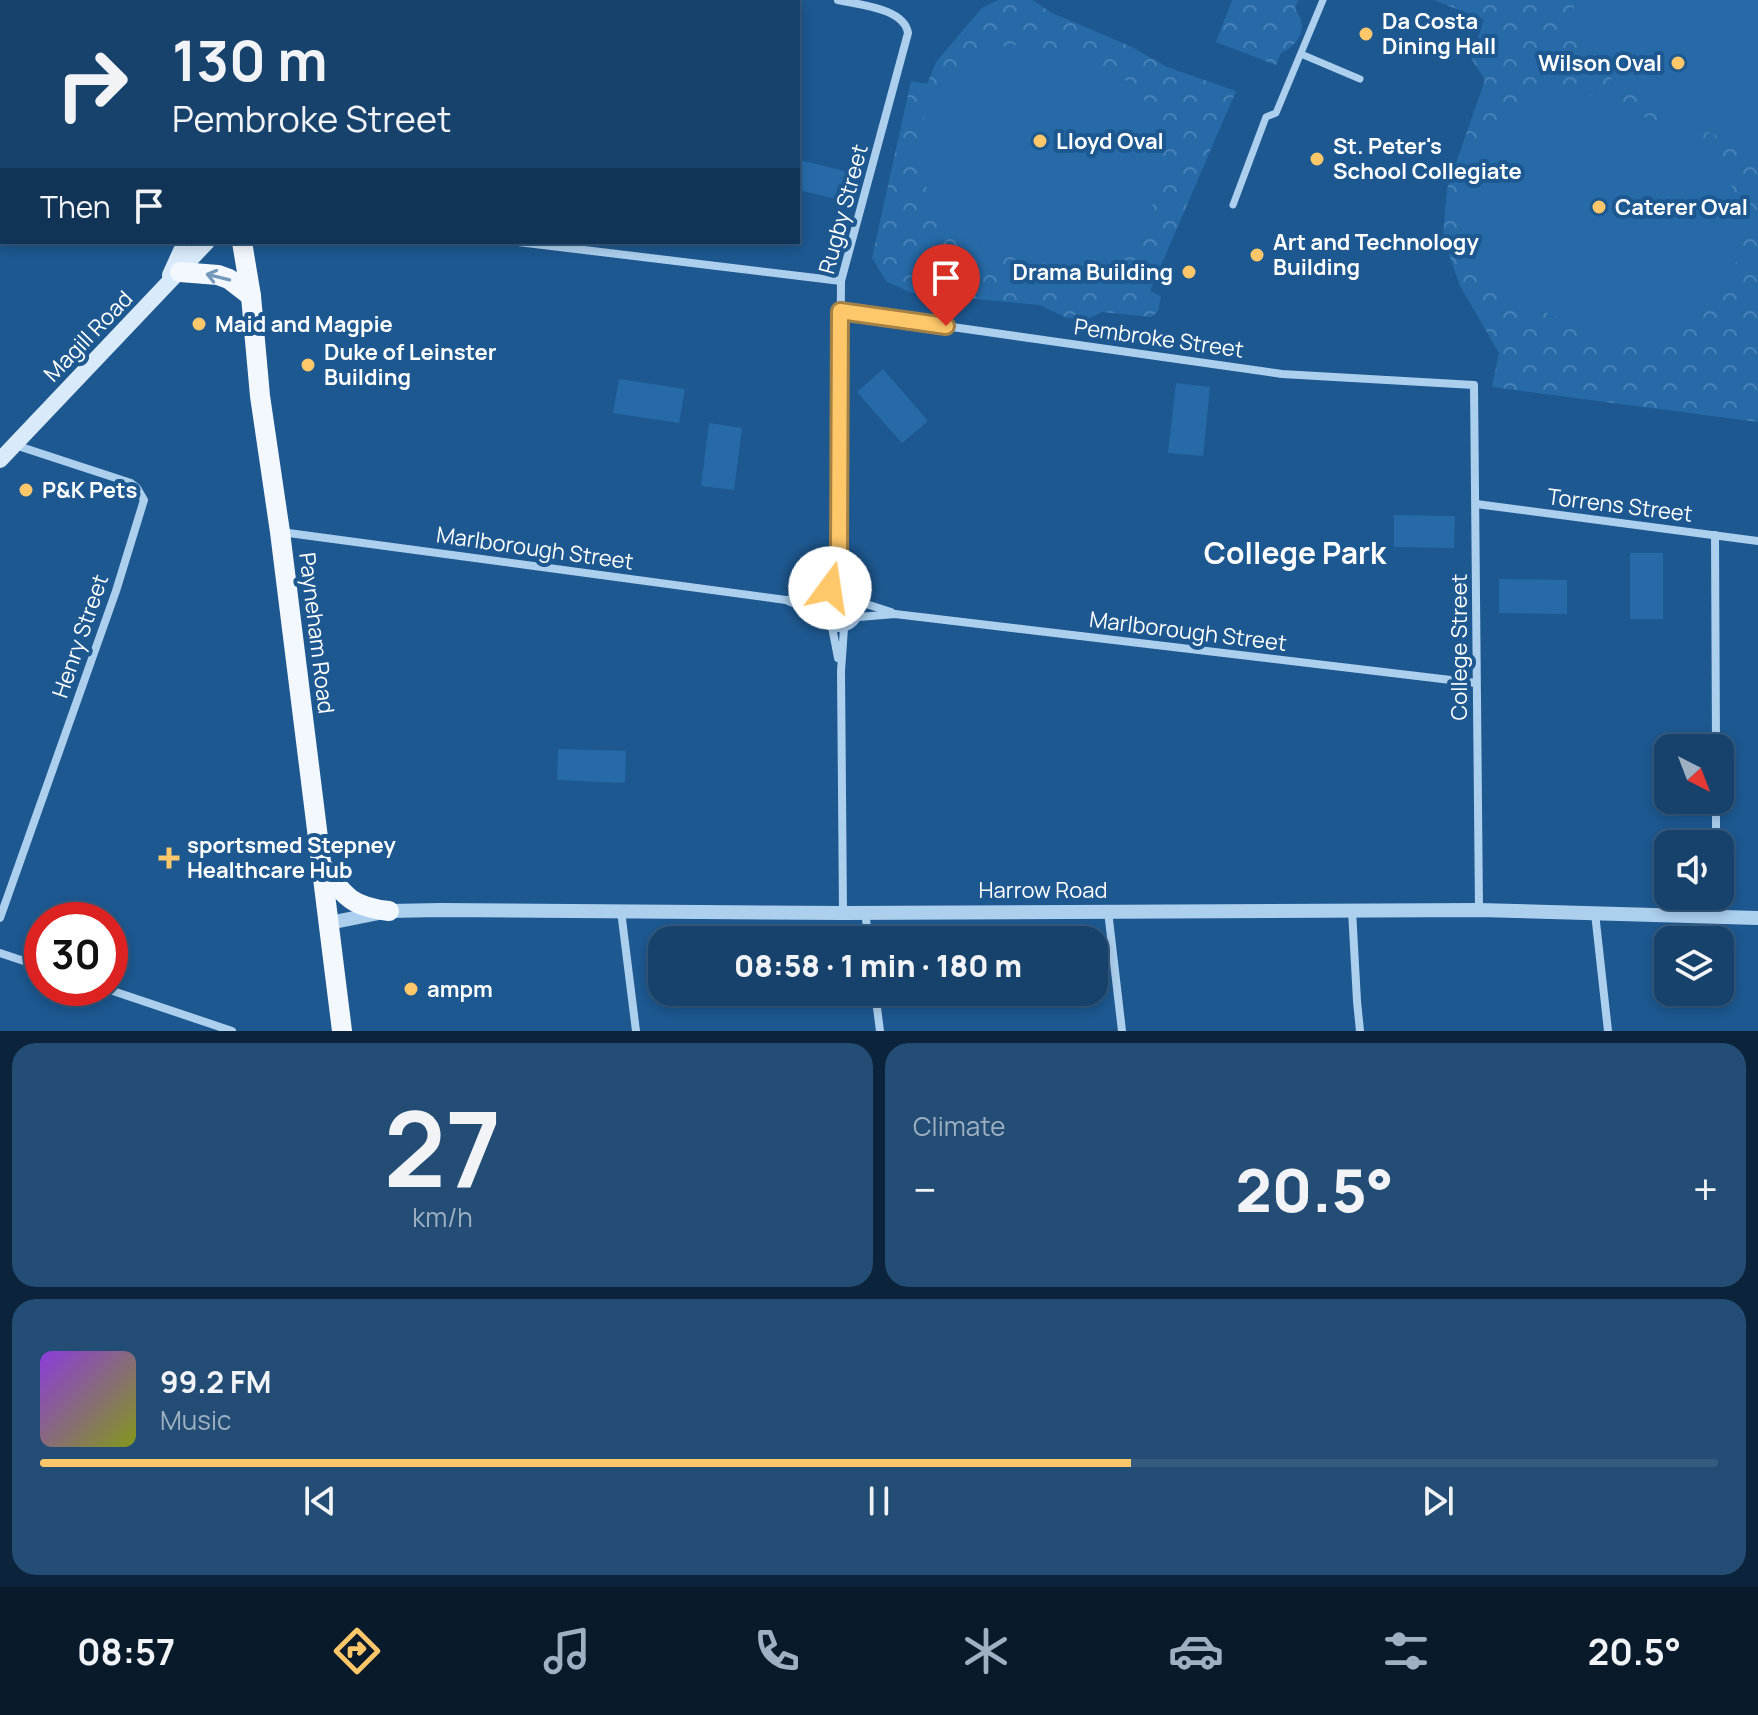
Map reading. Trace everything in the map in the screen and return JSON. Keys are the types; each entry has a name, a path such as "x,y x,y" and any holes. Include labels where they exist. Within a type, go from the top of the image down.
{"main road":[{"path":"159,294 184,244"},
{"name":"Magill Road","path":"0,460 205,244"},
{"name":"Payneham Road","path":"242,244 342,1031"},
{"path":"180,272 218,275 229,279 251,296"},
{"path":"322,864 352,901 369,909 389,911"}],"street":[{"name":"Rugby Street","path":"833,587 839,551 841,281 908,33 906,24 894,14 838,0"},
{"path":"1233,205 1266,117 1276,113 1323,0"},
{"path":"1301,54 1360,79"},
{"path":"535,244 841,281"},
{"name":"Pembroke Street","path":"840,311 1282,374 1474,385"},
{"name":"College Street","path":"1474,385 1479,910"},
{"name":"Henry Street","path":"0,918 116,591 144,500 131,483 15,445"},
{"name":"Torrens Street","path":"1476,504 1758,541"},
{"name":"Marlborough Street","path":"280,532 786,600 819,614"},
{"path":"1715,535 1716,734"},
{"name":"Rugby Street","path":"839,551 847,587"},
{"path":"833,587 847,587 858,596 859,617 850,626 832,627 819,614 819,600 823,593 833,587"},
{"name":"Marlborough Street","path":"786,600 823,593"},
{"name":"Marlborough Street","path":"860,602 895,614"},
{"name":"Marlborough Street","path":"859,617 895,614 1476,683"},
{"path":"832,627 841,671"},
{"path":"843,913 841,671 844,628"},
{"path":"1352,910 1360,1031"},
{"name":"Harrow Road","path":"329,923 389,911 865,913 1479,910 1758,918"},
{"path":"1716,910 1716,916"},
{"path":"621,911 636,1031"},
{"path":"1108,911 1122,1031"},
{"path":"865,913 867,926"},
{"path":"1595,913 1608,1031"},
{"path":"0,953 24,961"},
{"path":"128,996 232,1031"},
{"path":"877,1006 880,1031"}],"green space":[{"path":"998,0 1033,0 1050,12 1132,47 1167,67 1236,91 1150,291 1161,296 1158,312 1151,317 1102,312 1084,321 1065,317 1039,305 912,293 887,282 872,258 911,81 927,84 936,62 982,8"},
{"path":"1232,0 1298,0 1295,8 1301,19 1300,36 1281,53 1276,65 1216,42"},
{"path":"1434,0 1758,0 1758,422 1492,387 1499,353 1460,286 1443,237 1447,189 1485,80 1471,58 1484,20"},
{"name":"Wilson Oval","path":"1572,0 1758,0 1758,140 1730,141 1665,114 1615,83 1582,42"},
{"name":"Lloyd Oval","path":"1029,44 1088,61 1120,76 1142,97 1158,125 1161,171 1148,215 1130,239 1118,248 1080,264 1055,265 1029,260 964,236 950,225 936,207 926,186 920,142 932,99 944,80 976,54"},
{"name":"Caterer Oval","path":"1555,90 1600,97 1675,131 1707,151 1730,180 1742,220 1737,260 1726,285 1705,313 1679,332 1638,345 1599,338 1511,296 1484,276 1464,244 1459,195 1475,144 1511,107"},
{"path":"800,160 860,175 853,203 800,190"},
{"path":"883,369 928,421 902,443 857,392"},
{"path":"619,379 685,389 679,423 613,413"},
{"path":"1176,383 1210,387 1203,456 1168,453"},
{"path":"709,423 742,428 734,490 701,486"},
{"path":"1394,515 1455,516 1454,548 1394,547"},
{"path":"1630,553 1663,553 1663,619 1630,619"},
{"path":"1499,579 1567,580 1567,614 1499,613"},
{"path":"558,749 626,751 625,783 557,780"}],"place":[{"name":"Da Costa Dining Hall","path":"1366,34"},
{"name":"Wilson Oval","path":"1678,63"},
{"name":"Lloyd Oval","path":"1040,141"},
{"name":"St. Peter's School Collegiate","path":"1317,159"},
{"name":"Caterer Oval","path":"1599,207"},
{"name":"Art and Technology Building","path":"1257,255"},
{"name":"Drama Building","path":"1189,272"},
{"name":"Maid and Magpie","path":"199,324"},
{"name":"Duke of Leinster Building","path":"308,365"},
{"name":"P&K Pets","path":"26,490"},
{"name":"sportsmed Stepney Healthcare Hub","path":"169,858"},
{"name":"ampm","path":"411,989"}],"district":[{"name":"College Park","path":"1295,552"}],"route":[{"path":"830,588 833,587 839,551 840,311 946,326"}]}
